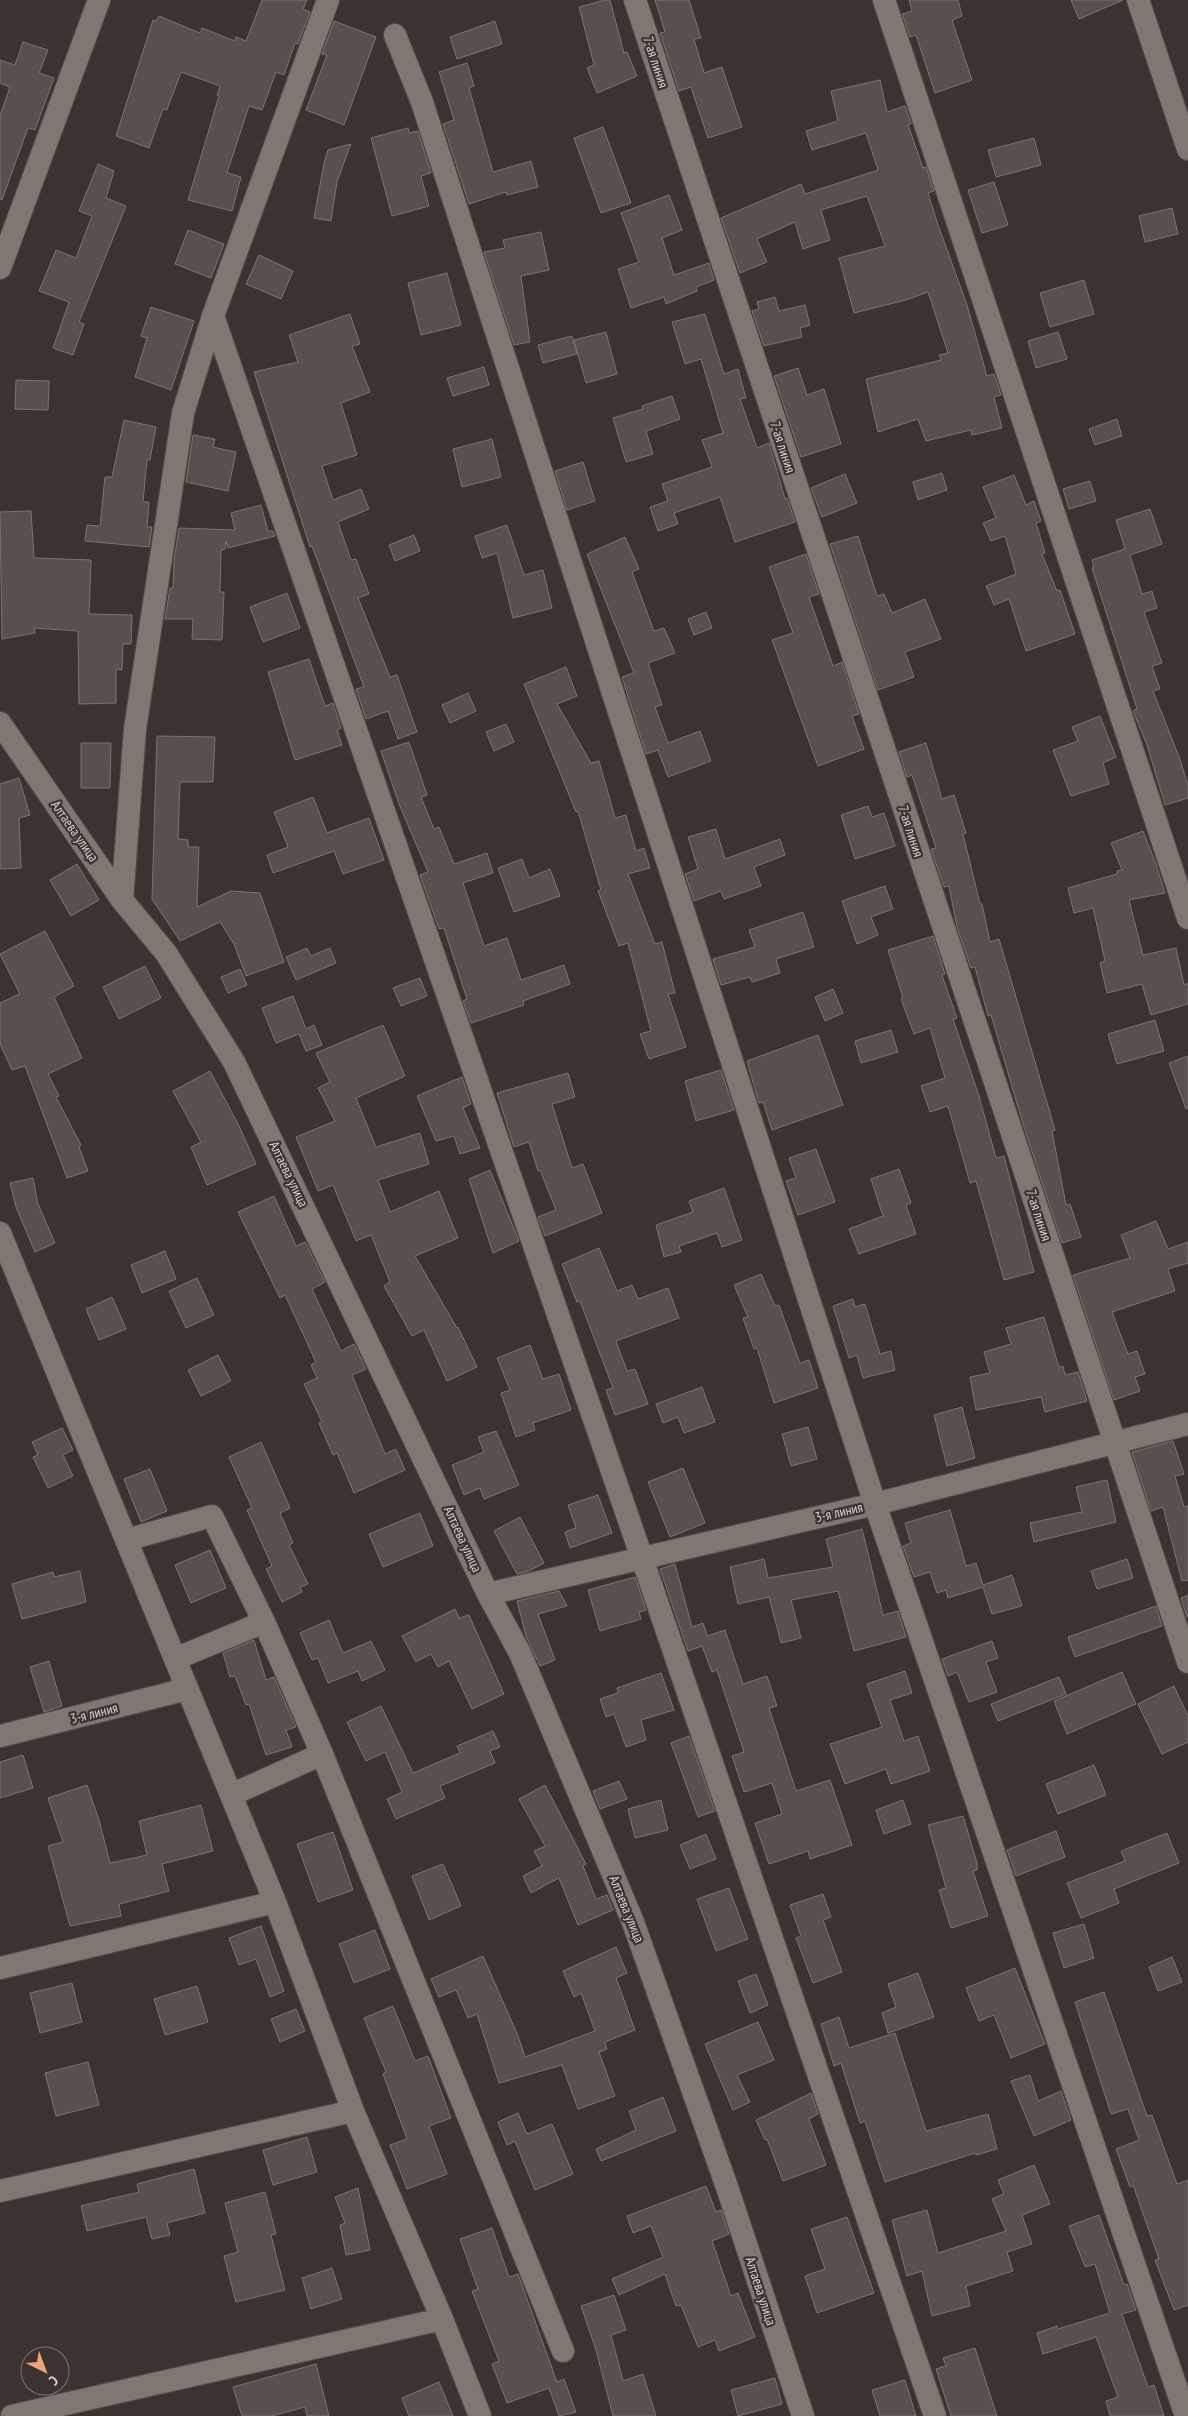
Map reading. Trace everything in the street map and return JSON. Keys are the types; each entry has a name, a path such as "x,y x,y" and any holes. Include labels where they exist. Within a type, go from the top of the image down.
{"street":[{"path":"0,268 99,0"},
{"path":"122,900 135,729 183,413 212,316 328,0"},
{"name":"7-ая линия","path":"635,0 1188,1662"},
{"path":"884,0 1188,918"},
{"path":"1138,0 1188,149"},
{"path":"395,35 422,102 875,1504 1186,2416"},
{"path":"212,316 642,1558 935,2416"},
{"name":"Алтаева улица","path":"0,723 10,741 122,900 166,953 234,1062 488,1594 520,1653 633,1922 724,2178 802,2416"},
{"path":"0,1233 275,1902 353,2111 442,2319 480,2416"},
{"name":"3-я линия","path":"488,1594 875,1504 1188,1424"},
{"path":"126,1540 212,1516 264,1622 322,1754 563,2351"},
{"path":"175,1659 264,1622"},
{"name":"3-я линия","path":"0,1736 187,1689"},
{"path":"231,1794 322,1754"},
{"path":"0,1968 275,1902"},
{"path":"0,2192 353,2111"},
{"path":"12,2416 442,2319"}],"building":[{"path":"262,0 307,0 303,9 310,12 298,44 295,43 284,75 276,72 262,110 249,106 227,173 241,177 232,211 188,200 219,96 217,95 220,86 181,72 167,110 163,109 149,148 116,136 153,20 156,21 159,16 200,33 202,28 235,41 236,37 246,41"},
{"path":"610,0 624,53 627,52 637,76 597,93 587,68 594,65 579,7"},
{"path":"655,0 689,0 701,38 694,39 704,73 722,67 742,127 708,138 691,87 679,91 660,33 665,32"},
{"path":"909,0 958,0 962,16 952,20 972,80 935,93 916,35 910,37 902,14 912,11"},
{"path":"1071,0 1123,0 1079,19"},
{"path":"334,21 376,37 344,125 306,110 327,55 322,54"},
{"path":"495,21 502,44 457,59 450,37"},
{"path":"23,42 48,50 39,73 54,78 35,130 28,128 2,200 0,199 0,115 10,87 0,83 0,60 15,65"},
{"path":"467,63 474,86 469,88 493,172 531,161 538,187 507,195 506,192 469,204 443,124 454,120 439,72"},
{"path":"880,80 887,112 905,106 911,124 908,125 923,168 926,167 934,191 928,193 967,305 987,376 994,374 1001,395 994,397 1002,428 972,435 971,430 926,441 918,419 878,432 866,379 941,360 939,355 948,353 928,292 906,300 854,313 839,258 885,246 867,196 821,210 830,240 803,249 795,222 757,239 767,262 740,273 721,218 801,184 805,194 878,170 866,133 812,150 806,131 838,121 831,91"},
{"path":"603,127 631,203 601,213 574,138"},
{"path":"408,128 409,133 418,131 431,173 421,176 429,206 392,216 371,138"},
{"path":"1034,138 1041,165 996,177 988,150"},
{"path":"351,144 337,182 331,221 314,218 328,150"},
{"path":"98,164 114,171 106,198 126,206 79,322 84,324 73,355 53,348 69,302 39,291 56,250 76,258 92,216 79,211"},
{"path":"994,182 1008,225 982,233 968,190"},
{"path":"669,195 682,230 662,238 674,275 709,263 714,280 696,287 697,291 666,304 664,297 631,308 618,269 639,262 621,213"},
{"path":"1172,208 1178,234 1145,242 1139,216"},
{"path":"188,230 224,244 211,278 175,264"},
{"path":"541,232 549,270 521,276 530,342 514,345 484,252 505,248 503,240"},
{"path":"259,255 293,271 281,299 246,284"},
{"path":"447,273 461,325 421,335 408,283"},
{"path":"1084,280 1094,314 1050,327 1040,293"},
{"path":"775,297 779,311 805,305 810,325 800,328 802,337 764,346 752,311 759,309 757,302"},
{"path":"151,307 194,321 171,390 135,377 147,338 141,336"},
{"path":"350,314 360,344 352,346 370,392 341,403 357,455 322,466 333,500 361,489 369,509 338,522 351,560 356,559 369,594 358,598 390,677 397,675 417,732 398,739 388,711 366,719 356,689 364,687 312,546 310,547 254,372 298,362 289,335"},
{"path":"705,314 724,374 738,369 746,398 740,399 757,448 769,443 785,499 787,498 795,522 735,542 720,497 674,513 678,524 658,531 650,507 668,501 662,484 712,467 702,440 723,433 701,359 685,364 672,322"},
{"path":"606,332 617,374 586,383 574,340"},
{"path":"1058,332 1067,359 1036,368 1028,341"},
{"path":"572,336 577,354 543,363 538,345"},
{"path":"484,367 489,385 453,396 447,378"},
{"path":"798,368 807,395 824,389 841,444 801,457 774,376"},
{"path":"16,380 49,381 48,410 15,409"},
{"path":"672,396 680,419 646,431 653,454 626,462 613,418 643,409 642,406"},
{"path":"1117,419 1122,436 1095,445 1089,429"},
{"path":"124,420 156,427 150,460 147,460 143,502 149,502 147,527 152,527 149,547 85,541 87,525 100,526 105,477 112,477"},
{"path":"193,435 215,439 213,447 236,452 228,491 186,482"},
{"path":"492,439 501,477 462,487 453,449"},
{"path":"583,462 595,501 567,510 555,471"},
{"path":"942,473 947,490 918,500 913,482"},
{"path":"845,474 857,503 822,517 811,488"},
{"path":"1014,475 1026,505 1034,501 1041,521 1036,523 1045,553 1042,554 1057,591 1060,590 1075,634 1026,651 1009,599 994,605 986,586 1016,574 1005,536 991,541 983,523 996,518 983,487"},
{"path":"1090,481 1096,501 1069,509 1063,489"},
{"path":"261,505 268,531 273,531 275,536 228,548 226,541 225,549 221,550 220,592 224,592 222,640 192,639 193,619 165,619 170,588 173,588 174,561 179,528 235,530 231,513"},
{"path":"1150,509 1162,544 1130,555 1142,594 1152,591 1157,608 1144,612 1162,663 1152,666 1160,689 1153,691 1180,759 1188,786 1188,798 1165,805 1147,745 1133,711 1137,709 1092,568 1094,567 1092,560 1125,549 1116,520"},
{"path":"31,511 34,558 91,560 89,614 132,615 131,644 123,644 122,670 116,669 116,703 79,704 78,631 34,628 35,633 2,639 0,512"},
{"path":"507,525 524,575 543,570 552,608 513,618 497,553 482,558 475,536"},
{"path":"414,535 420,551 395,561 389,545"},
{"path":"858,536 877,596 884,594 892,613 925,599 941,639 905,652 914,677 878,690 830,544"},
{"path":"625,537 639,569 632,572 654,631 664,628 675,653 648,663 662,705 655,707 668,743 700,731 711,761 668,777 658,750 646,754 622,677 634,673 587,554"},
{"path":"806,554 819,594 809,597 833,666 842,662 859,714 852,716 864,749 818,766 772,640 793,633 769,567"},
{"path":"287,593 300,628 263,642 250,607"},
{"path":"706,612 712,628 694,635 688,619"},
{"path":"309,659 325,706 333,703 341,728 337,730 342,745 295,760 268,672"},
{"path":"566,667 577,696 557,704 591,763 599,761 615,818 626,815 636,851 644,848 650,868 628,874 655,944 662,942 675,993 668,994 686,1047 649,1059 640,1034 651,1031 628,943 619,946 598,891 601,890 578,811 576,812 524,684"},
{"path":"468,693 476,711 450,723 442,705"},
{"path":"1100,716 1116,757 1103,763 1109,784 1071,796 1053,750 1078,741 1072,727"},
{"path":"506,724 514,742 494,751 486,732"},
{"path":"157,736 215,737 213,782 180,782 178,839 188,840 188,847 199,847 197,907 231,891 260,893 284,962 246,976 234,944 220,922 180,941 152,899"},
{"path":"409,742 427,795 421,797 434,829 439,827 454,864 487,853 493,873 463,883 484,946 507,938 521,980 564,965 570,984 523,1001 524,1005 471,1023 463,1001 467,999 444,928 439,929 420,875 428,872 399,804 381,751"},
{"path":"81,743 111,743 110,788 81,788"},
{"path":"926,743 942,799 954,795 966,833 963,834 990,942 999,939 1055,1130 1052,1131 1066,1205 1070,1204 1081,1237 1062,1243 1023,1124 991,1015 988,1016 975,967 971,968 957,927 949,886 944,887 931,849 936,848 912,775 907,777 899,752"},
{"path":"19,778 30,815 19,818 21,868 0,869 0,784"},
{"path":"313,797 327,833 369,818 384,860 343,874 334,851 273,873 267,855 288,847 274,812"},
{"path":"868,806 872,817 884,813 895,846 855,859 841,815"},
{"path":"716,829 725,859 780,839 785,855 754,867 761,886 724,899 721,891 694,901 685,874 698,869 688,837"},
{"path":"1143,831 1165,893 1129,900 1143,955 1176,948 1184,985 1188,983 1188,1004 1151,1015 1142,984 1107,993 1100,963 1105,961 1093,908 1074,913 1068,888 1117,874 1117,871 1122,870 1111,843"},
{"path":"522,859 529,878 550,869 560,896 514,912 498,868"},
{"path":"77,864 99,900 71,916 50,880"},
{"path":"885,886 893,909 871,917 878,935 857,944 842,901"},
{"path":"803,912 814,947 776,959 780,973 752,982 750,977 721,985 713,959 755,947 749,930"},
{"path":"45,931 74,986 54,997 82,1058 48,1074 59,1096 56,1097 81,1145 79,1147 88,1171 67,1178 25,1066 12,1070 0,1044 0,1003 20,994 0,954"},
{"path":"933,936 945,974 942,975 957,1018 953,1019 979,1096 996,1158 1004,1156 1034,1272 1004,1280 976,1181 970,1183 948,1106 930,1112 921,1086 945,1078 930,1028 914,1034 901,999 903,998 888,950"},
{"path":"307,948 311,956 330,948 336,963 296,980 286,957"},
{"path":"145,966 161,998 119,1019 103,987"},
{"path":"240,969 247,985 228,993 221,977"},
{"path":"420,978 427,996 401,1006 393,988"},
{"path":"833,989 843,1013 825,1021 815,997"},
{"path":"293,996 306,1029 314,1025 322,1045 306,1051 299,1034 276,1043 262,1008"},
{"path":"1155,1020 1164,1051 1117,1064 1108,1034"},
{"path":"383,1025 405,1076 356,1098 376,1147 420,1133 429,1164 378,1180 390,1212 439,1191 458,1238 415,1256 458,1327 477,1367 447,1381 424,1330 412,1336 384,1286 390,1282 371,1235 356,1241 333,1185 318,1191 296,1137 335,1121 318,1088 330,1082 316,1053"},
{"path":"891,1030 898,1052 861,1063 855,1041"},
{"path":"818,1035 843,1105 772,1130 763,1102 759,1103 747,1061"},
{"path":"1188,1056 1188,1108 1186,1109 1169,1063"},
{"path":"721,1070 734,1110 696,1121 685,1081"},
{"path":"210,1071 239,1126 256,1164 207,1185 191,1147 201,1142 173,1091"},
{"path":"568,1073 575,1097 552,1104 572,1168 583,1164 602,1213 545,1236 538,1217 556,1210 540,1170 538,1171 529,1142 514,1147 497,1093"},
{"path":"462,1077 471,1104 463,1108 480,1148 460,1154 454,1136 436,1141 417,1096"},
{"path":"816,1149 835,1202 798,1215 786,1181 796,1178 789,1158"},
{"path":"899,1169 911,1203 906,1205 916,1234 859,1254 849,1229 883,1216 871,1179"},
{"path":"490,1170 519,1241 493,1253 469,1179"},
{"path":"33,1178 38,1204 55,1243 35,1252 16,1207 10,1183"},
{"path":"724,1188 742,1240 722,1247 717,1233 679,1246 681,1252 664,1257 656,1225 693,1212 689,1201"},
{"path":"274,1196 296,1246 305,1242 325,1282 312,1289 341,1351 354,1344 366,1369 352,1375 385,1454 396,1449 405,1470 354,1493 337,1453 333,1455 319,1423 322,1422 304,1384 317,1378 311,1365 316,1362 285,1295 280,1298 238,1212"},
{"path":"1156,1221 1168,1249 1188,1242 1188,1263 1168,1269 1175,1291 1112,1312 1128,1354 1137,1351 1145,1374 1135,1377 1140,1391 1114,1400 1073,1275 1130,1258 1121,1235"},
{"path":"599,1248 617,1291 632,1285 638,1299 668,1288 679,1318 616,1341 627,1371 635,1369 648,1404 615,1415 606,1390 613,1388 580,1301 577,1302 562,1264"},
{"path":"165,1251 176,1279 142,1293 131,1265"},
{"path":"761,1274 775,1306 779,1305 800,1363 809,1360 818,1388 774,1403 757,1348 754,1349 743,1318 748,1317 734,1285"},
{"path":"197,1278 214,1315 186,1328 169,1291"},
{"path":"112,1297 126,1329 99,1340 86,1309"},
{"path":"853,1299 855,1307 865,1304 880,1354 891,1351 895,1370 863,1378 857,1355 849,1358 833,1306"},
{"path":"1044,1317 1059,1367 1063,1366 1065,1375 1078,1372 1087,1401 1045,1412 1041,1397 976,1410 970,1377 990,1373 984,1352 1011,1344 1006,1328"},
{"path":"530,1345 543,1379 559,1374 571,1410 533,1423 535,1430 516,1437 501,1393 510,1390 497,1358"},
{"path":"218,1355 231,1381 201,1396 188,1370"},
{"path":"702,1387 715,1422 684,1433 678,1417 663,1423 656,1404"},
{"path":"962,1407 975,1458 947,1466 934,1415"},
{"path":"808,1427 817,1459 791,1466 782,1434"},
{"path":"62,1428 73,1450 63,1455 73,1476 48,1488 33,1457 38,1455 32,1442"},
{"path":"496,1431 519,1485 484,1499 480,1488 464,1495 452,1465 484,1452 478,1437"},
{"path":"1173,1441 1184,1474 1175,1476 1184,1507 1188,1506 1188,1580 1182,1581 1163,1507 1151,1511 1132,1452"},
{"path":"261,1442 290,1508 280,1513 293,1543 289,1545 308,1584 300,1587 302,1592 282,1602 266,1569 272,1566 247,1510 252,1508 229,1457"},
{"path":"683,1468 705,1523 670,1537 648,1482"},
{"path":"150,1469 167,1511 141,1522 124,1479"},
{"path":"1107,1480 1116,1522 1034,1542 1030,1523 1082,1512 1076,1487"},
{"path":"598,1495 612,1533 570,1548 565,1532 576,1528 568,1505"},
{"path":"950,1510 966,1566 976,1563 983,1585 1012,1575 1022,1606 992,1614 983,1587 948,1598 946,1590 937,1593 930,1572 914,1577 903,1546 911,1543 905,1523"},
{"path":"420,1513 433,1546 383,1567 369,1534"},
{"path":"520,1517 544,1563 529,1571 517,1574 494,1531"},
{"path":"862,1529 883,1615 898,1611 906,1637 854,1651 838,1591 791,1600 801,1638 781,1643 769,1597 738,1604 730,1567 764,1559 768,1578 833,1567 826,1539"},
{"path":"210,1550 226,1588 191,1603 175,1565"},
{"path":"1127,1559 1133,1578 1097,1589 1091,1571"},
{"path":"675,1564 692,1627 703,1623 707,1636 725,1630 743,1684 767,1676 777,1706 769,1708 796,1791 830,1780 852,1845 810,1859 808,1851 769,1864 755,1823 782,1814 772,1783 744,1792 732,1756 744,1752 717,1670 712,1672 702,1646 688,1651 660,1569"},
{"path":"80,1571 86,1602 22,1619 12,1584 53,1572 54,1577"},
{"path":"635,1577 646,1610 639,1612 641,1619 600,1631 588,1590"},
{"path":"559,1591 567,1606 538,1614 555,1660 540,1666 526,1636 517,1601"},
{"path":"1188,1595 1188,1617 1187,1617 1181,1598"},
{"path":"1156,1606 1162,1626 1075,1657 1068,1637"},
{"path":"455,1609 459,1618 469,1615 504,1694 472,1709 449,1661 438,1667 431,1654 416,1662 402,1636"},
{"path":"329,1620 343,1653 371,1641 385,1670 362,1681 358,1671 328,1683 318,1658 312,1660 300,1633"},
{"path":"254,1640 266,1680 274,1677 296,1727 286,1730 292,1747 266,1755 249,1704 246,1705 235,1676 230,1677 223,1653"},
{"path":"992,1641 998,1658 986,1662 997,1692 969,1702 957,1672 948,1676 942,1659"},
{"path":"49,1661 62,1706 44,1712 30,1667"},
{"path":"905,1671 912,1693 890,1700 904,1741 918,1736 930,1771 891,1784 886,1769 845,1784 830,1744 882,1727 867,1684"},
{"path":"1122,1672 1136,1704 1067,1734 1054,1701"},
{"path":"661,1673 674,1710 641,1720 646,1740 626,1747 614,1714 606,1717 600,1699 618,1693 617,1688"},
{"path":"1059,1677 1066,1694 998,1721 991,1704"},
{"path":"1174,1686 1188,1716 1188,1742 1162,1754 1138,1704"},
{"path":"381,1706 413,1773 460,1753 457,1746 493,1731 500,1747 490,1751 495,1763 440,1786 445,1798 396,1819 387,1799 402,1792 385,1752 366,1761 347,1722"},
{"path":"689,1736 715,1811 698,1817 671,1743"},
{"path":"23,1755 33,1788 0,1798 0,1762"},
{"path":"1094,1765 1106,1795 1058,1814 1046,1784"},
{"path":"619,1781 627,1799 600,1809 593,1791"},
{"path":"87,1785 99,1820 110,1863 147,1855 139,1821 201,1805 213,1851 162,1864 169,1891 119,1904 121,1916 70,1926 48,1846 63,1842 48,1798"},
{"path":"545,1785 586,1864 583,1866 596,1899 607,1895 613,1910 578,1925 559,1878 531,1893 523,1876 542,1866 534,1851 545,1846 519,1799"},
{"path":"661,1800 668,1830 635,1838 628,1809"},
{"path":"903,1800 911,1824 884,1834 876,1810"},
{"path":"963,1816 977,1863 977,1870 973,1871 988,1916 951,1928 939,1890 946,1888 928,1825"},
{"path":"1056,1831 1065,1857 1016,1876 1007,1850"},
{"path":"333,1832 353,1890 318,1902 297,1844"},
{"path":"1167,1833 1179,1863 1114,1889 1119,1903 1081,1918 1067,1883 1125,1861 1121,1851"},
{"path":"706,1834 716,1859 690,1869 680,1845"},
{"path":"443,1864 461,1906 429,1920 412,1876"},
{"path":"729,1888 748,1939 716,1951 697,1899"},
{"path":"823,1894 831,1917 823,1920 842,1972 813,1983 796,1938 801,1936 790,1905"},
{"path":"1084,1924 1094,1958 1064,1968 1053,1933"},
{"path":"261,1926 284,1991 270,1997 256,1959 239,1965 229,1938"},
{"path":"375,1930 390,1969 354,1983 339,1944"},
{"path":"616,1947 627,1973 616,1978 635,2030 605,2042 607,2049 599,2052 615,2096 578,2109 562,2065 499,2083 477,2014 468,2018 456,1990 439,1997 431,1979 483,1956 518,2036 525,2057 595,2031 581,1993 574,1997 563,1971"},
{"path":"1172,1957 1182,1982 1158,1991 1149,1967"},
{"path":"1015,1968 1045,2044 1011,2058 994,2015 979,2021 966,1988"},
{"path":"918,1973 934,2017 888,2033 882,2013 896,2007 888,1984"},
{"path":"756,1974 768,2005 750,2013 738,1981"},
{"path":"72,1983 82,2022 40,2033 30,1993"},
{"path":"197,1986 208,2022 165,2035 154,1999"},
{"path":"1104,1992 1147,2116 1152,2115 1177,2184 1188,2180 1188,2305 1174,2310 1155,2260 1159,2259 1133,2185 1130,2187 1116,2149 1139,2140 1128,2109 1111,2114 1075,2002"},
{"path":"393,2006 415,2061 428,2056 451,2118 429,2126 447,2174 407,2189 390,2145 407,2139 383,2074 386,2072 364,2018"},
{"path":"296,2009 305,2031 280,2042 271,2019"},
{"path":"839,2017 849,2048 895,2033 926,2131 988,2114 997,2149 976,2155 975,2153 885,2182 865,2121 860,2123 841,2063 834,2066 821,2024"},
{"path":"758,2022 774,2060 737,2075 750,2102 733,2110 705,2044"},
{"path":"88,2062 99,2105 56,2116 45,2073"},
{"path":"1030,2075 1038,2101 1061,2091 1071,2120 1034,2136 1011,2081"},
{"path":"811,2093 818,2114 809,2119 826,2165 783,2181 767,2139 765,2140 756,2120"},
{"path":"663,2097 676,2131 601,2161 596,2149 636,2130 629,2111"},
{"path":"518,2113 527,2134 552,2124 573,2174 535,2190 515,2141 507,2145 498,2122"},
{"path":"307,2137 317,2172 273,2185 263,2150"},
{"path":"1034,2165 1050,2204 1022,2215 1032,2244 1007,2252 1013,2271 966,2286 970,2306 932,2316 922,2271 907,2276 892,2220 927,2210 938,2253 1006,2231 992,2199 1004,2194 998,2180"},
{"path":"194,2169 205,2213 167,2223 170,2235 152,2239 146,2217 87,2231 81,2206 139,2192 137,2184"},
{"path":"706,2186 716,2212 721,2210 729,2234 712,2241 731,2296 738,2293 755,2337 719,2351 715,2340 698,2347 681,2305 676,2306 665,2274 619,2295 612,2279 663,2257 651,2226 633,2233 627,2216"},
{"path":"358,2188 370,2250 346,2255 340,2225 345,2223 335,2197"},
{"path":"265,2192 276,2234 271,2235 285,2290 236,2302 224,2256 238,2252 225,2203"},
{"path":"1099,2215 1124,2285 1127,2284 1136,2310 1122,2314 1148,2387 1154,2385 1164,2416 1110,2416 1106,2401 1118,2397 1096,2337 1043,2354 1037,2333 1057,2326 1058,2329 1110,2313 1095,2264 1085,2267 1069,2226"},
{"path":"847,2217 874,2293 817,2313 805,2276 825,2269 811,2229"},
{"path":"492,2228 509,2277 518,2274 557,2382 564,2379 576,2412 559,2416 549,2388 507,2403 492,2364 499,2361 472,2291 478,2289 460,2239"},
{"path":"332,2268 342,2299 311,2309 302,2278"},
{"path":"614,2295 626,2330 611,2335 623,2381 643,2374 656,2416 613,2416 596,2350 581,2306"},
{"path":"975,2348 997,2416 951,2416 936,2369 946,2366 943,2358"},
{"path":"316,2364 329,2416 307,2416 305,2407 271,2416 242,2416 233,2387"},
{"path":"775,2378 782,2404 738,2416 731,2390"},
{"path":"905,2380 916,2416 880,2416 872,2390"},
{"path":"439,2382 453,2416 409,2416 402,2398"}]}
